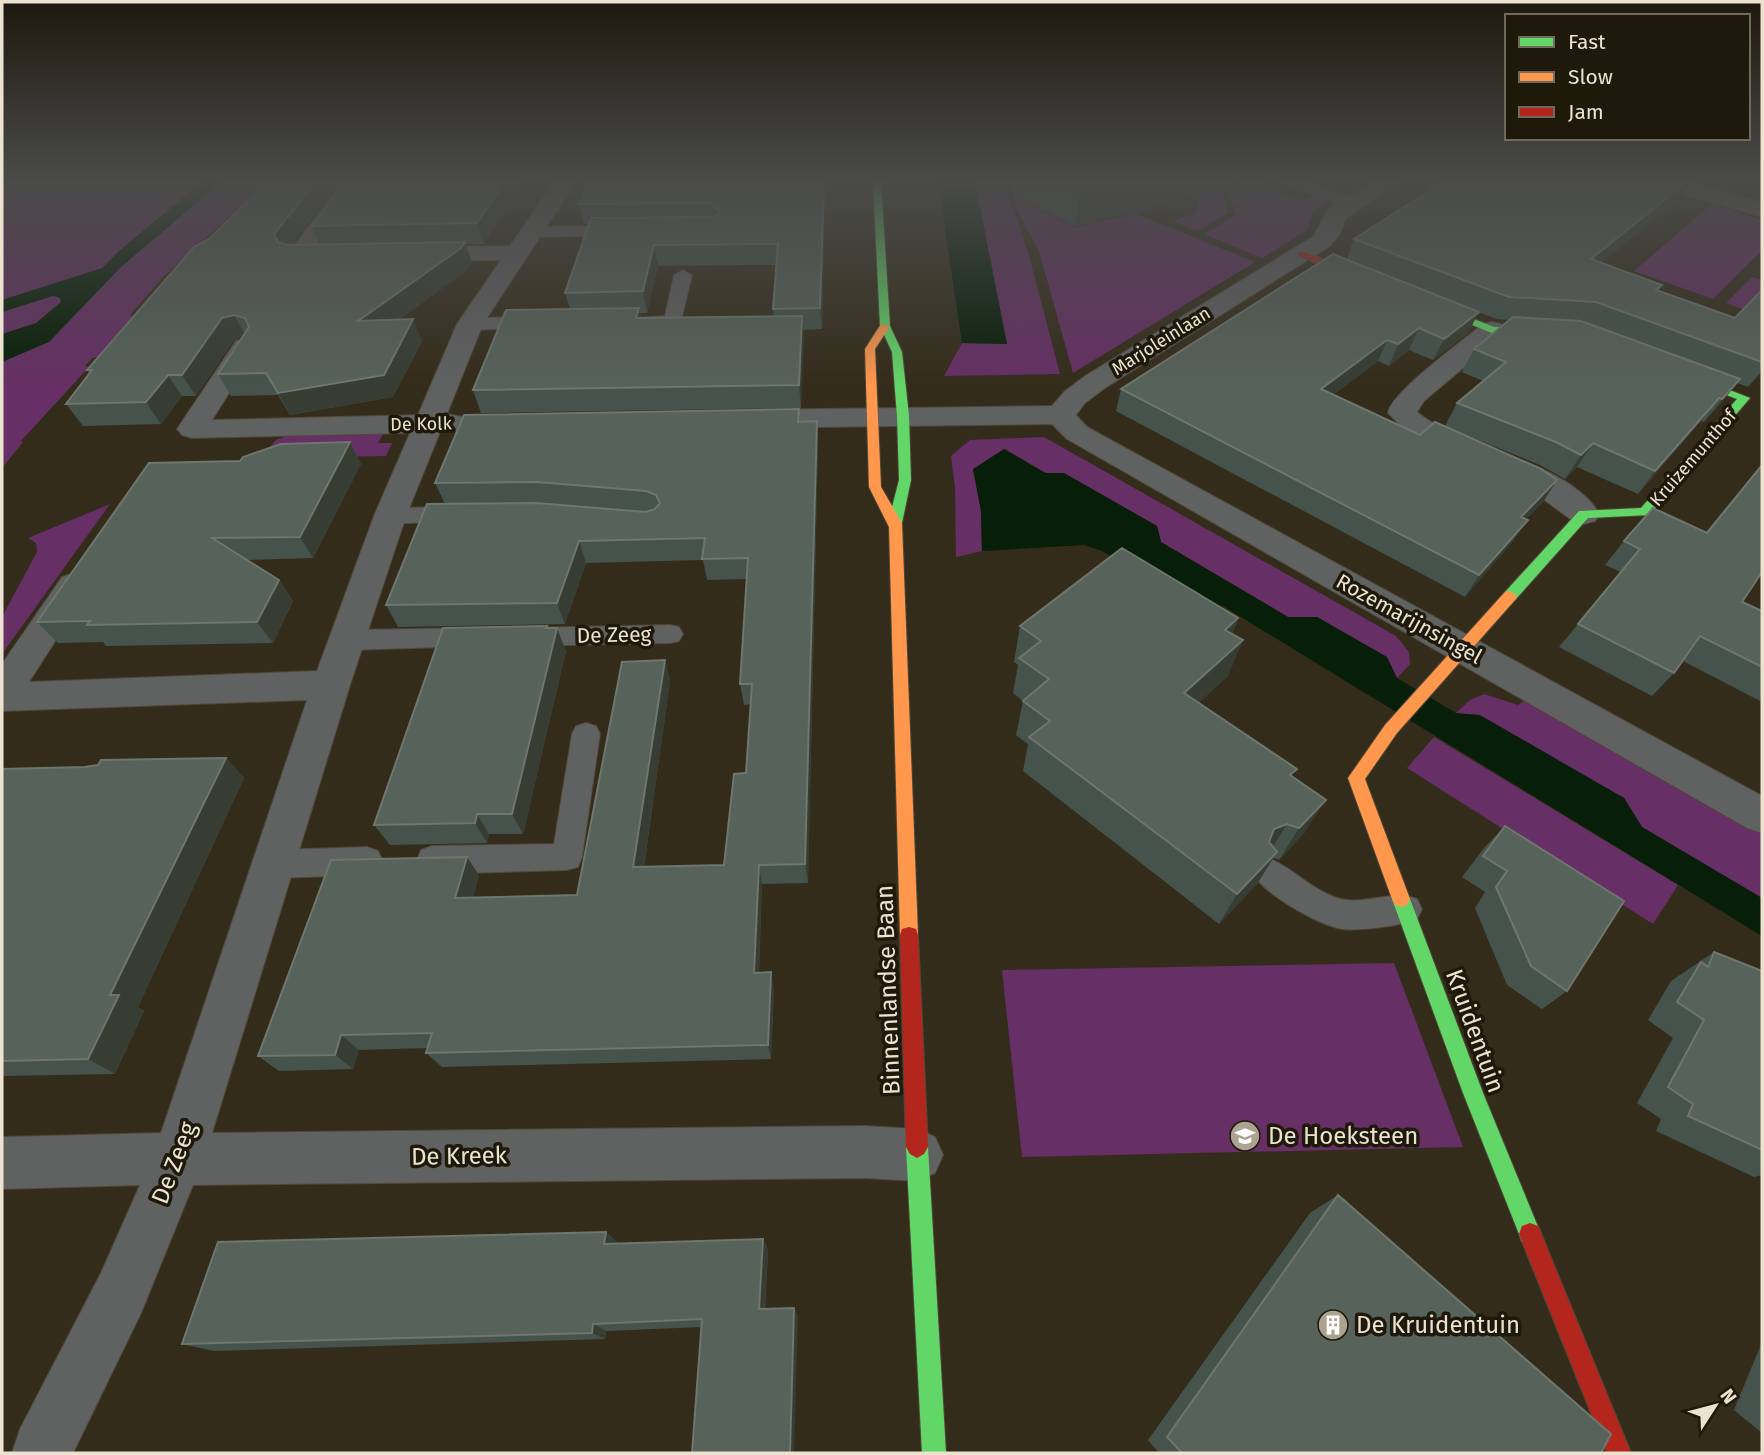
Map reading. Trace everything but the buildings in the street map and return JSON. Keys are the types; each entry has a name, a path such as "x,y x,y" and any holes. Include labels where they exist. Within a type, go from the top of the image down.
{"street":[{"path":"303,250 298,256 354,256"},
{"path":"395,255 446,250"},
{"name":"De Zeeg","path":"42,1451 121,1293 178,1159 331,685 390,516 470,324 521,250"},
{"name":"Binnenlandse Baan","path":"881,250 885,326 897,352 903,416 905,480 894,525 917,1155 934,1453"},
{"name":"Marjoleinlaan","path":"1060,415 1075,397 1095,382 1308,250"},
{"path":"1302,254 1379,284"},
{"path":"1405,294 1492,330 1562,332"},
{"name":"Binnenlandse Baan","path":"885,326 870,349 875,487 894,525"},
{"path":"1463,649 1584,514 1563,494 1442,438 1413,423 1402,412 1414,395 1492,330"},
{"name":"De Kolk","path":"245,347 192,429 484,423"},
{"name":"Kruizemunthof","path":"1584,514 1646,512 1744,398 1671,370"},
{"path":"715,419 1060,415"},
{"name":"Rozemarijnsingel","path":"1060,415 1077,433 1762,816"},
{"path":"2,695 85,569"},
{"name":"Kruidentuin","path":"1463,649 1391,729 1356,778 1478,1106 1619,1453"},
{"path":"2,695 331,685"},
{"name":"De Kreek","path":"2,1163 865,1152 917,1155"}],"lane":[{"path":"620,322 673,321 683,275"},
{"path":"470,324 552,323"},
{"path":"390,516 480,515"},
{"name":"De Zeeg","path":"348,640 670,634"},
{"path":"275,864 567,857 586,734"},
{"path":"1268,872 1312,902 1342,914 1406,909"}],"shaded area":[{"path":"2,250 193,250 162,278 130,315 134,318 98,357 92,358 85,366 89,367 21,441 23,442 2,468"},
{"path":"141,250 120,268 49,342 2,362 2,334 36,323 61,302 60,298 53,296 2,312 2,300 102,268 119,251"},
{"path":"948,250 988,250 1007,344 962,343"},
{"path":"988,250 1027,250 1060,374 944,376 962,343 1007,344"},
{"path":"1225,250 1255,262 1073,373 1039,251"},
{"path":"1242,250 1275,250 1262,258"},
{"path":"1659,250 1762,250 1713,299 1634,271"},
{"path":"1752,277 1762,280 1762,316 1726,303"},
{"path":"385,431 378,443 392,443 386,456 260,458 276,440 289,435"},
{"path":"1044,437 1396,636 1409,652 1410,664 1397,678 1386,657 1317,617 1288,617 1161,542 1157,526 1064,473 1046,473 1005,449 973,470 981,511 982,551 956,557 955,488 951,456 970,440"},
{"path":"1004,449 1045,473 1064,473 1157,526 1161,542 1288,617 1317,617 1387,657 1397,678 1456,713 1480,715 1624,798 1642,827 1762,898 1762,936 1223,606 1192,605 1102,551 1084,545 982,551 981,511 973,469"},
{"path":"110,504 2,654 2,617 37,552 36,543 28,538"},
{"path":"1484,694 1518,705 1525,700 1762,833 1762,898 1642,827 1624,798 1456,713 1470,700"},
{"path":"1434,737 1678,885 1653,924 1407,768"},
{"path":"1394,963 1463,1147 1022,1157 1002,970"}],"traffic: fast":[{"path":"881,250 885,326 897,352 903,416 905,480 895,523"},
{"path":"1424,302 1492,330 1548,331"},
{"path":"1510,596 1584,514 1645,512 1744,398 1681,374"},
{"path":"1401,899 1473,1093 1530,1234"},
{"path":"917,1147 934,1453"}],"traffic: slow":[{"path":"885,326 870,349 875,487 894,525"},
{"path":"895,523 909,935"},
{"path":"1401,899 1356,778 1391,729 1510,596"}],"traffic: jam":[{"path":"1302,254 1368,280"},
{"path":"909,935 917,1147"},
{"path":"1530,1234 1619,1453"}],"place":[{"name":"De Hoeksteen","path":"1245,1136"},
{"name":"De Kruidentuin","path":"1333,1325"}]}
